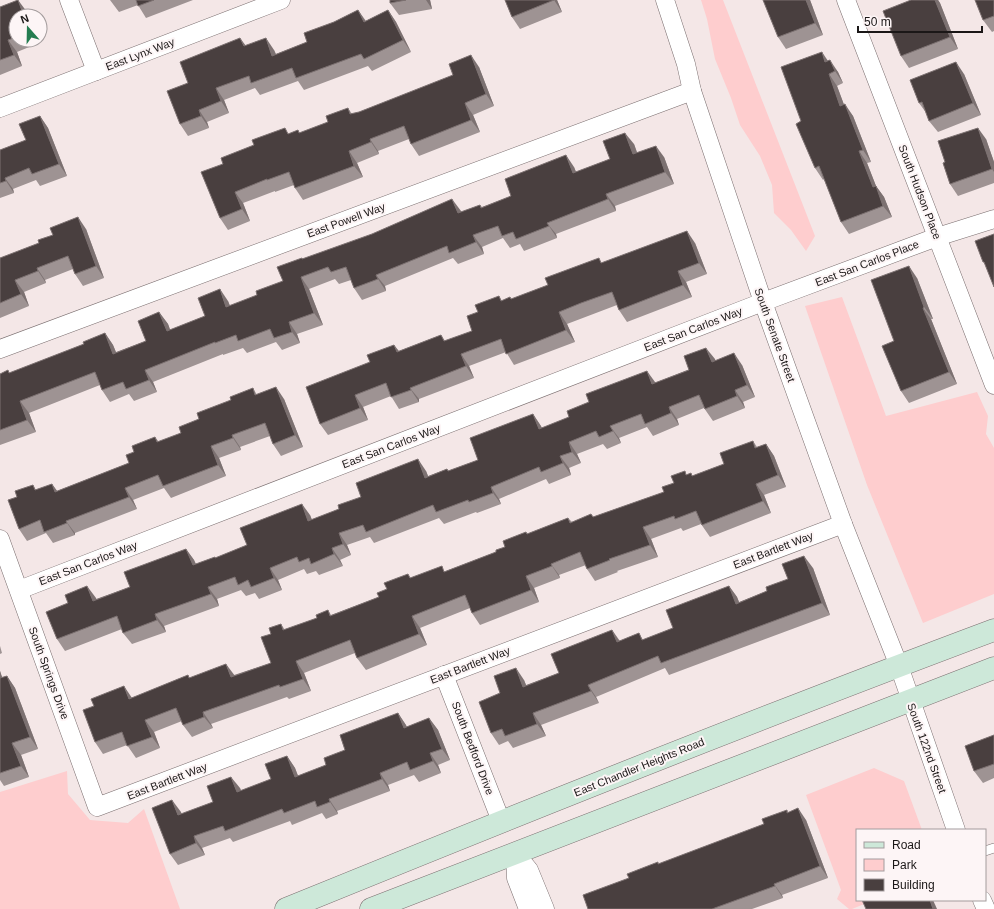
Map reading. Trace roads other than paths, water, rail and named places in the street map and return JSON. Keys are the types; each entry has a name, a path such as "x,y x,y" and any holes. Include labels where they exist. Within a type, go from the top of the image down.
{"main road":[{"name":"East Chandler Heights Road","path":"286,909 501,821 851,683 994,630"},
{"path":"371,909 994,668"},
{"path":"501,821 515,853"}],"street":[{"path":"69,0 96,71"},
{"name":"East Lynx Way","path":"0,108 281,0"},
{"name":"South Senate Street","path":"665,0 686,64 692,91 763,302 843,524 899,666"},
{"name":"South Hudson Place","path":"846,0 994,385"},
{"name":"East Powell Way","path":"0,349 692,91"},
{"name":"East San Carlos Place","path":"763,302 937,237 994,219"},
{"name":"East San Carlos Way","path":"19,590 763,302"},
{"name":"East Bartlett Way","path":"97,807 843,524"},
{"name":"South Springs Drive","path":"0,539 97,807"},
{"name":"South 122nd Street","path":"899,666 956,829"},
{"name":"South Bedford Drive","path":"444,675 501,821"},
{"path":"515,853 516,878 528,909"},
{"path":"515,853 530,870 545,909"}]}
